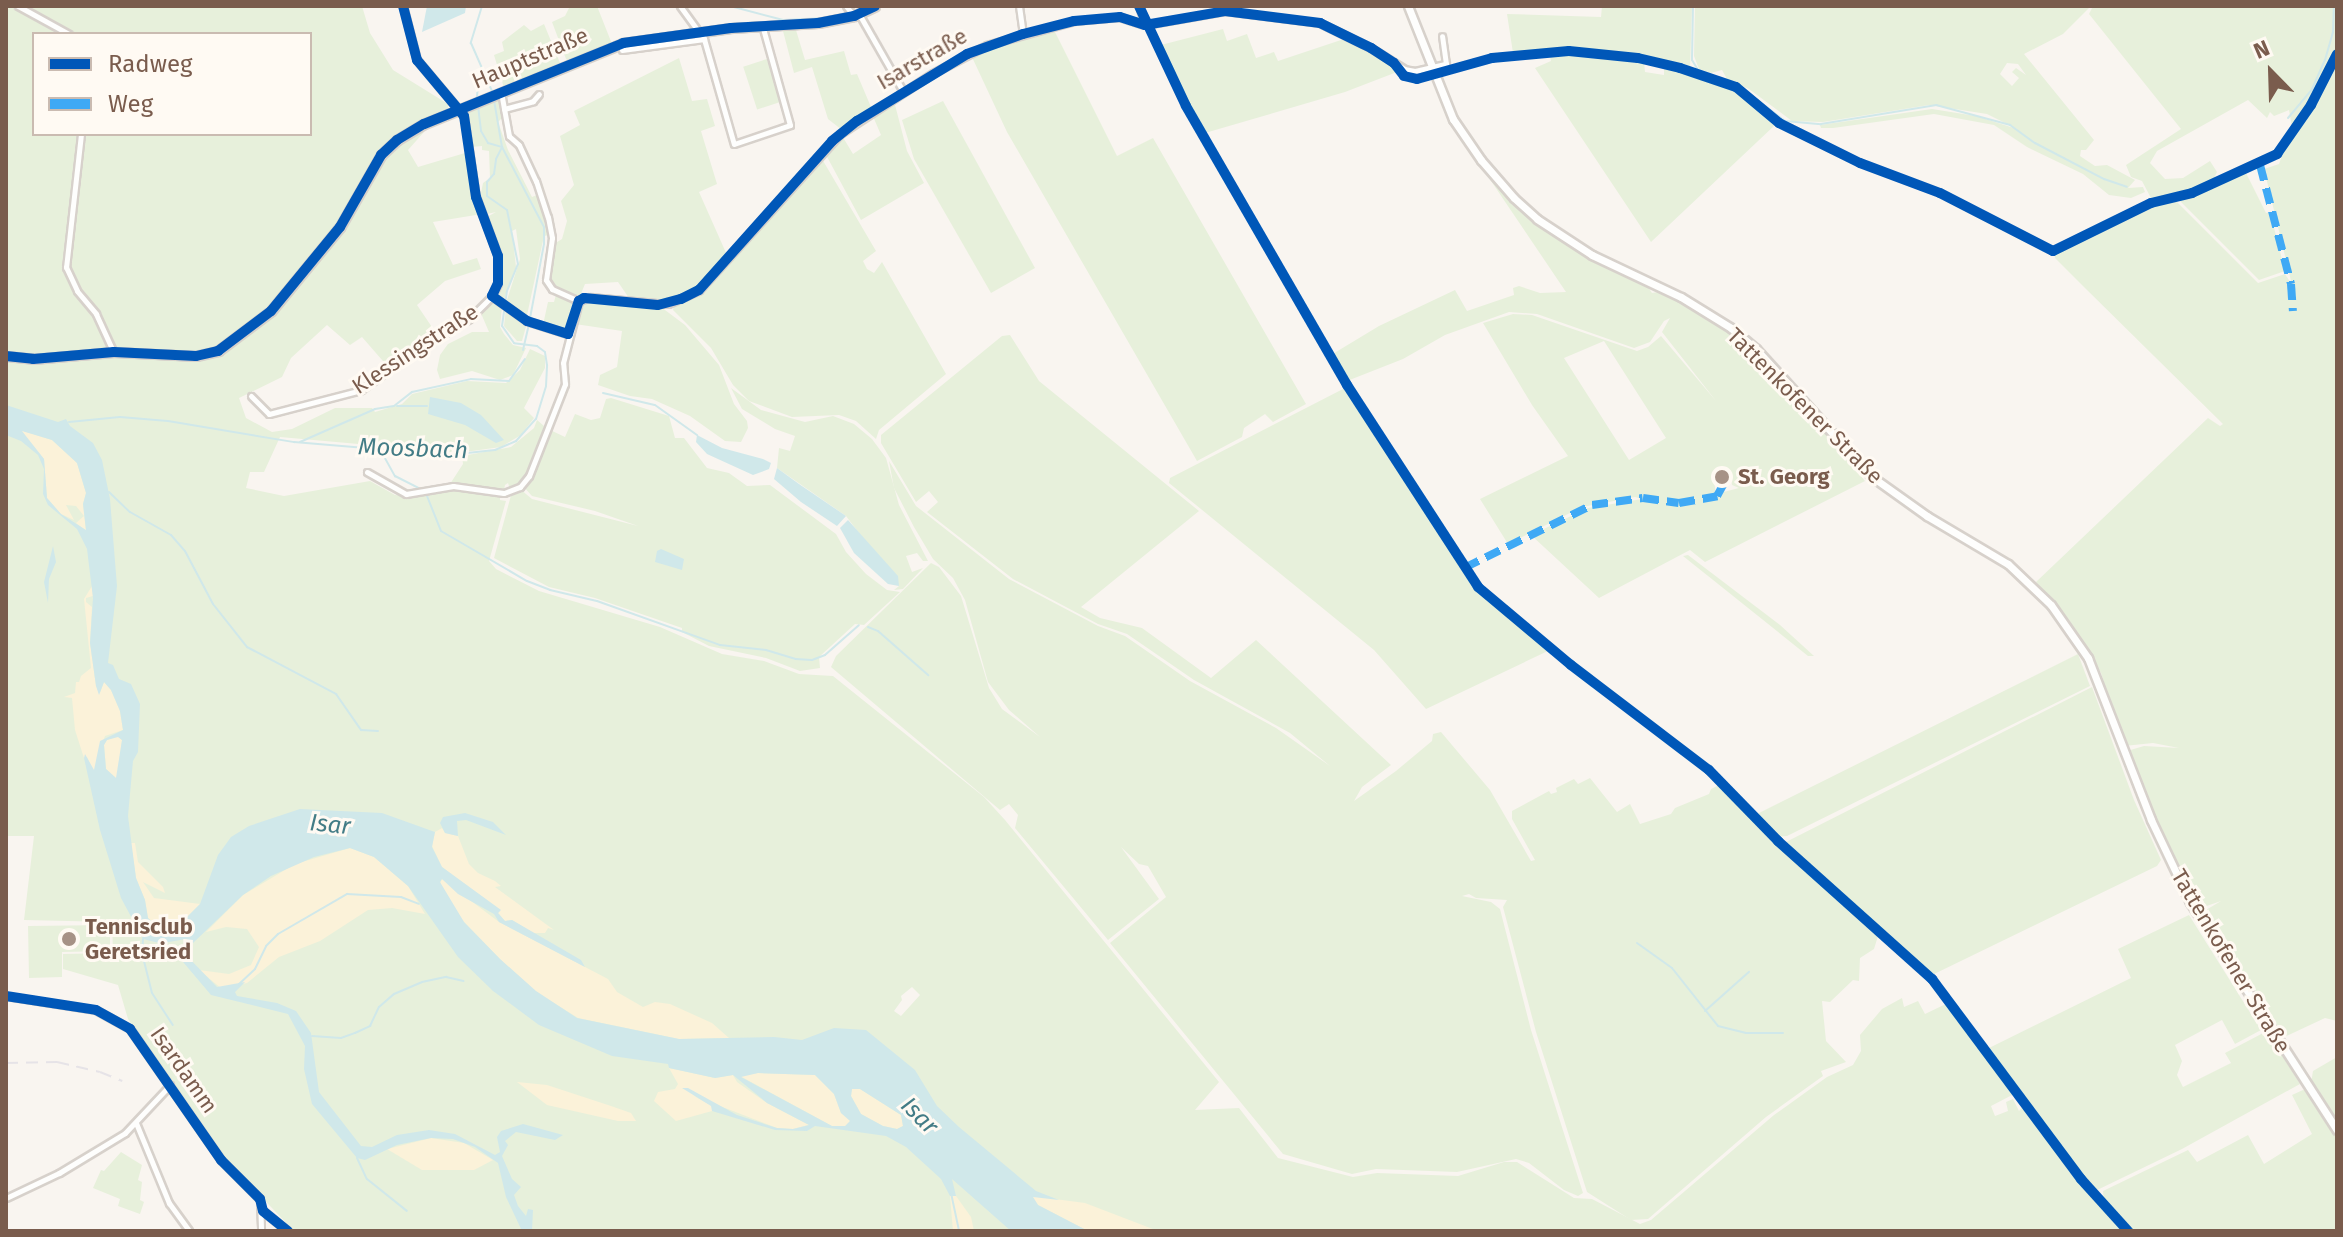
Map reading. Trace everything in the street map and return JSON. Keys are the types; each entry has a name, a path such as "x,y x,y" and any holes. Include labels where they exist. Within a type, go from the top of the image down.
{"main road":[{"name":"Hauptstraße","path":"6,356 33,359 114,352 196,356 218,351 238,339 271,311 323,251 381,155 412,131 612,46 763,28 875,6"},
{"name":"Tattenkofener Straße","path":"1408,6 1453,119 1481,160 1537,219 1592,255 1681,297 1731,328 1756,349 1871,476 1917,509 2008,564 2051,605 2088,658 2151,820 2190,902 2337,1130"}],"street":[{"path":"18,6 65,32"},
{"path":"403,6 417,60 461,108 476,197 498,256 498,283 492,296 529,322 568,334"},
{"path":"680,6 702,34 734,144 790,125 763,28"},
{"path":"1019,6 1023,34"},
{"path":"1139,7 1145,25 1226,9 1320,23 1371,48 1404,69 1446,64 1442,36"},
{"path":"1130,19 1139,7"},
{"path":"852,12 903,91"},
{"name":"Isarstraße","path":"579,301 590,297 658,305 699,290 832,141 903,91 967,54 1023,34 1074,21 1113,17 1145,25"},
{"path":"622,50 702,34"},
{"path":"367,472 397,492 426,492 453,486 504,493 520,487 529,476 565,384 563,363 568,334 579,301 552,289 546,280 545,268 552,238 548,217 519,145 509,136 501,92"},
{"path":"504,109 533,101 539,94"},
{"path":"81,136 66,267 77,291 96,314 114,352"},
{"name":"Klessingstraße","path":"251,396 269,414 361,390 416,350 469,319 492,296"},
{"name":"Isardamm","path":"6,996 80,1006 110,1017 130,1029 221,1160 260,1199 263,1211 288,1231"},
{"path":"6,1198 59,1173 136,1123 170,1085"},
{"path":"136,1123 169,1203 189,1231"},
{"path":"261,1231 263,1211"}],"green space":[{"path":"6,6 362,6 370,33 393,70 448,104 448,111 420,123 424,132 408,150 418,167 465,153 468,155 482,214 433,222 453,265 477,258 481,269 445,281 417,305 438,336 389,368 362,337 350,345 327,325 291,358 282,377 239,398 246,418 272,432 292,429 335,408 372,408 375,412 402,404 412,394 467,381 506,383 520,370 530,349 545,356 545,368 524,408 534,418 521,435 501,447 472,451 448,452 280,437 264,472 250,472 246,488 284,496 370,481 395,495 412,496 451,487 500,494 500,500 506,501 489,561 496,569 539,591 660,627 722,654 764,661 799,674 833,676 984,797 1219,1082 1195,1110 1239,1108 1278,1158 1353,1177 1377,1173 1458,1176 1504,1162 1517,1162 1574,1198 1592,1199 1640,1224 1651,1220 1774,1115 1827,1077 1853,1065 1861,1051 1860,1035 1882,1009 1902,998 1904,1007 1918,1001 1925,1014 1950,1002 2016,1093 1991,1106 1995,1116 2008,1111 2006,1102 2013,1099 2019,1111 2024,1105 2083,1184 2127,1231 294,1231 229,1163 128,1019 118,985 63,969 63,954 113,953 112,922 24,920 34,836 6,836","holes":["912,987 920,995 901,1016 894,1011 902,1000 901,996"]},
{"path":"570,6 597,6 612,44 569,61 566,59 552,22 565,16"},
{"path":"1602,6 1692,6 1690,70 1591,50 1513,53 1507,14 1601,17"},
{"path":"1695,6 2091,6 2063,34 2024,54 2094,140 2086,150 2081,150 2080,156 2095,166 2107,165 2135,180 2128,188 2143,187 2145,192 2131,198 2109,195 2083,174 2027,147 1994,125 1934,114 1833,128 1821,128 1820,125 1932,109 1976,116 2017,129 1987,114 1929,105 1823,122 1792,121 1749,89 1727,79 1722,70 1711,73 1699,69 1694,56","holes":["2007,63 2018,64 2026,75 2016,68 2012,72 2019,78 2012,86 2000,74"]},
{"path":"2093,6 2337,6 2337,1021 2325,1018 2280,1039 2201,913 2221,901 2198,909 2154,822 2127,751 2144,746 2179,748 2153,743 2124,746 2101,673 2076,633 2036,582 2208,418 2220,426 2223,424 2055,258 2055,253 2153,203 2174,199 2258,283 2285,274 2292,285 2264,169 2279,164 2292,127 2289,110 2274,116 2270,112 2267,118 2248,100 2157,151 2150,163 2165,179 2183,178 2210,161 2217,172 2214,178 2241,169 2198,189 2152,200 2142,181 2131,177 2126,165 2181,129 2089,14"},
{"path":"544,24 560,63 504,88 494,55 504,51 502,42 524,25 531,31"},
{"path":"1053,28 1117,156 1153,138 1306,404 1273,422 1265,414 1244,428 1242,437 1197,461 1007,132 971,55"},
{"path":"1223,29 1227,41 1247,34 1256,58 1274,52 1278,61 1347,38 1381,56 1397,72 1345,92 1205,133 1157,46"},
{"path":"796,30 805,60 844,51 851,75 857,74 871,107 842,130 828,119 812,67 794,73 783,31"},
{"path":"1567,52 1644,62 1645,72 1664,75 1664,66 1719,83 1756,104 1775,125 1651,242 1535,68 1551,61 1549,53"},
{"path":"679,58 692,101 707,99 715,126 701,131 717,184 699,192 727,255 698,289 672,301 629,298 618,282 585,284 580,296 567,295 551,286 548,270 554,244 562,239 567,221 561,201 574,185 560,136 580,125 574,111"},
{"path":"767,59 781,102 757,110 743,67"},
{"path":"500,99 502,118 498,122 508,150 532,197 537,195 550,235 544,236 526,320 506,303 520,259 516,229 512,231 516,267 503,302 497,297 500,253 487,217 496,212 487,214 480,198 483,183 490,178 489,151 482,150 482,146 471,147 467,113"},
{"path":"894,101 907,151 924,183 861,220 825,153 841,134 853,154 881,135 872,114"},
{"path":"943,101 1035,268 991,293 914,159 902,120"},
{"path":"822,159 876,251 863,261 867,269 874,273 882,262 946,374 879,430 876,439 856,421 839,415 792,417 749,401 733,385 711,348 673,310 674,305 710,282"},
{"path":"2245,171 2266,213 2270,212 2285,271 2259,280 2178,199"},
{"path":"1485,172 1511,201 1562,242 1646,284 1652,293 1664,291 1730,332 1819,424 1865,481 1705,562 1690,550 1599,598 1531,535 1588,508 1642,499 1635,497 1582,507 1508,544 1480,499 1568,456 1532,405 1483,323 1513,314 1532,315 1637,351 1648,347 1661,336 1716,401 1662,332 1670,318 1664,321 1650,342 1634,348 1537,314 1509,312 1445,335 1403,359 1347,381 1331,355 1379,326 1455,290 1467,311 1514,295 1513,288 1519,286 1540,293 1566,292","holes":["1604,341 1666,438 1629,460 1564,358","1719,469 1730,470 1732,485 1739,488 1716,494 1713,475"]},
{"path":"556,295 575,303 570,326 563,330 543,325 548,302 554,302"},
{"path":"590,299 661,307 685,325 719,365 734,404 747,421 748,428 741,442 725,441 690,416 652,399 630,396 598,385 600,375 617,367 622,331 575,324 581,304"},
{"path":"493,300 502,307 500,327 504,334 513,345 526,348 513,375 500,380 472,371 440,379 437,370 440,355 448,344 472,332 489,332 480,311"},
{"path":"506,308 527,323 522,341 517,341 504,326"},
{"path":"1010,335 1039,381 1199,511 1081,607 1100,618 1142,628 1211,678 1256,640 1391,765 1362,787 1354,801 1432,741 1433,734 1441,732 1490,790 1531,861 1535,860 1512,819 1512,811 1549,791 1551,794 1557,792 1556,788 1574,779 1578,784 1590,778 1617,812 1630,804 1640,824 1671,814 1675,808 1709,794 1711,789 1721,784 1777,843 1878,936 1874,949 1860,958 1859,981 1853,980 1830,1002 1822,1001 1826,1041 1846,1062 1821,1071 1823,1076 1766,1117 1648,1219 1631,1220 1587,1192 1536,1032 1503,907 1507,900 1476,898 1469,894 1462,896 1491,902 1500,909 1531,1030 1583,1193 1578,1196 1564,1190 1529,1163 1516,1159 1457,1172 1376,1169 1352,1174 1283,1154 1110,943 1166,897 1148,866 1139,864 1121,847 1159,899 1108,940 1015,828 1018,815 1009,804 1000,810 831,667 836,656 931,563 939,567 961,596 989,688 1002,709 1040,737 1009,710 988,682 965,600 953,578 933,559 914,527 894,488 889,461 916,506 1009,579 1098,626 1125,636 1190,681 1276,728 1330,766 1290,733 1194,680 1127,634 1098,624 1013,579 927,512 938,502 929,491 916,502 881,443 881,435 1002,336"},
{"path":"731,388 761,410 805,422 833,416 854,424 872,439 886,458 899,505 928,561 923,561 917,553 906,556 912,572 923,568 903,589 894,590 899,586 846,516 777,468 779,448 790,451 795,436 775,429 742,409"},
{"path":"1343,389 1348,390 1480,591 1550,650 1426,709 1374,650 1169,483 1170,478"},
{"path":"606,399 669,416 675,438 684,438 707,468 729,473 747,486 770,485 836,534 846,552 866,574 887,590 900,592 864,625 855,624 819,657 820,668 800,671 766,658 709,646 682,632 682,628 595,598 549,587 494,558 512,492 520,489 532,499 638,526 595,511 532,496 522,485 530,475 546,428 565,437 575,414 591,420 600,418"},
{"path":"537,420 544,426 528,474 521,483 510,489 508,483 504,491 450,484 463,464 462,456 511,447 534,428"},
{"path":"1688,555 1780,625 1814,656 1808,656 1683,556"},
{"path":"2078,654 2090,686 1787,836 1776,837 1755,815"},
{"path":"2092,687 2134,800 2161,860 2157,866 1930,976 1782,844"},
{"path":"2189,915 2261,1030 2235,1044 2222,1020 2175,1045 2182,1061 2177,1075 2183,1087 2231,1063 2225,1053 2267,1031 2300,1084 2182,1149 2093,1192 1987,1049 2131,978 2118,949"},
{"name":"Tennisclub Geretsried","path":"110,925 110,951 62,952 62,977 29,978 28,926"},
{"path":"2337,1057 2337,1123 2311,1083 2313,1071"},
{"path":"2307,1091 2337,1137 2337,1231 2131,1231 2104,1203 2103,1191 2188,1150 2197,1162 2248,1135 2264,1164 2312,1134 2292,1095"},
{"path":"121,1152 142,1165 138,1180 142,1182 140,1200 144,1202 140,1214 118,1206 120,1199 93,1188 101,1170 104,1171"}],"sand":[{"path":"20,430 52,440 77,463 86,493 83,504 86,531 76,523 84,516 76,506 66,505 74,520 61,514 47,498 44,459"},
{"path":"92,586 93,596 86,598 86,602 92,607 90,643 96,686 100,693 104,682 111,690 120,711 123,730 105,736 95,775 87,757 84,758 75,730 72,698 64,697 75,693 76,682 91,668 84,599"},
{"path":"118,736 122,740 117,779 106,769 104,745 107,740"},
{"path":"442,828 445,833 458,836 469,864 478,873 495,881 501,886 495,887 554,930 548,928 545,933 533,933 512,920 505,921 498,913 500,910 442,867 432,846 435,832"},
{"path":"131,843 135,843 138,862 163,887 165,893 143,882 154,898 200,904 182,922 155,924 148,918 136,878"},
{"path":"350,848 374,857 408,886 425,914 392,908 368,910 320,941 279,957 247,983 222,989 199,970 229,974 251,965 259,947 247,929 226,927 206,932 243,895 295,864"},
{"path":"442,879 499,922 608,979 617,992 643,1007 655,1002 670,1004 712,1023 729,1038 679,1039 578,1018 535,991 500,959 464,922 447,897 440,883"},
{"path":"669,1068 715,1078 733,1075 737,1082 767,1103 809,1125 793,1129 777,1128 694,1096 712,1106 712,1111 676,1121 654,1101 658,1092 675,1089 678,1084"},
{"path":"758,1073 815,1075 834,1094 841,1113 851,1120 846,1126 832,1126 740,1076"},
{"path":"517,1082 547,1085 631,1113 636,1121 618,1121 547,1105"},
{"path":"852,1088 860,1089 901,1115 903,1126 897,1129 883,1126 861,1114 851,1096"},
{"path":"431,1138 464,1143 493,1160 474,1170 422,1170 387,1149"},
{"path":"950,1196 956,1196 971,1217 974,1231 953,1231"},
{"path":"1032,1196 1085,1203 1158,1231 1088,1231 1038,1205"}],"water":[{"path":"427,6 466,6 465,13 422,32"},
{"path":"430,397 461,403 481,415 504,440 496,443 465,425 428,414"},
{"name":"Isar","path":"6,405 58,422 66,419 70,426 93,443 102,460 110,499 117,586 108,663 113,665 119,679 131,684 140,704 138,752 133,761 128,816 136,878 148,918 154,924 182,922 200,904 218,855 231,837 249,826 300,809 382,813 435,832 432,847 442,867 501,910 498,913 505,921 512,920 581,960 585,967 499,922 494,914 458,894 442,879 440,882 464,922 500,959 536,991 577,1018 679,1039 774,1037 802,1040 834,1028 866,1030 915,1070 937,1106 959,1127 1036,1191 1059,1200 1033,1197 1038,1205 1088,1231 1011,1231 952,1179 956,1196 950,1196 941,1179 906,1147 886,1136 815,1126 807,1131 775,1130 712,1111 711,1106 682,1088 688,1088 737,1115 777,1128 793,1129 809,1125 767,1103 733,1075 715,1078 669,1068 668,1064 612,1056 539,1025 493,991 458,957 408,886 374,857 350,848 314,857 271,876 243,895 193,943 186,939 163,943 164,948 186,955 217,987 245,982 235,992 237,996 277,1003 296,1011 311,1033 319,1092 361,1146 372,1147 397,1135 429,1130 455,1134 495,1155 500,1152 497,1137 501,1131 523,1124 563,1135 555,1140 516,1132 505,1141 508,1145 502,1156 512,1179 521,1187 514,1195 518,1206 526,1216 528,1209 533,1210 532,1231 522,1231 506,1197 498,1163 475,1147 453,1139 431,1138 397,1145 365,1160 357,1158 312,1104 304,1069 305,1046 288,1014 211,995 178,956 162,951 159,943 143,939 121,898 100,830 84,758 85,754 94,770 100,741 123,730 120,711 111,690 104,682 99,695 96,686 90,643 93,598 87,549 77,529 48,505 43,494 44,469 38,455 21,441 6,435","holes":["22,431 52,440 77,463 86,493 83,504 86,530 61,514 47,498 44,459","118,737 122,740 116,778 106,769 104,745 107,740","758,1073 815,1075 834,1094 841,1113 850,1121 845,1126 832,1126 741,1077","852,1089 860,1089 901,1115 903,1126 897,1129 883,1126 861,1114 851,1096"]},
{"path":"697,435 722,448 763,459 771,463 769,469 753,475 707,454 696,442"},
{"path":"777,468 846,516 837,526 801,502 774,479"},
{"path":"848,520 898,576 899,586 888,584 854,553 840,528"},
{"path":"53,546 56,562 49,579 48,603 44,582"},
{"path":"661,549 684,559 682,570 655,562 657,551"},
{"path":"465,813 493,822 506,835 466,820 457,821 458,836 445,833 440,823 443,817"}],"waterway":[{"name":"Moosbach","path":"482,6 471,43 492,91"},
{"path":"730,6 783,20 826,18"},
{"path":"844,14 856,6"},
{"path":"1693,6 1692,60 1698,70 1738,85 1785,121 1821,124 1936,105 2010,125 2035,143 2104,179 2127,187"},
{"path":"2288,118 2312,89 2325,60 2333,32 2334,6"},
{"path":"473,80 478,85 477,97"},
{"name":"Moosbach","path":"69,422 120,417 168,421 294,442 449,455 495,450 516,441 536,419 546,386 547,365 545,352 537,346 514,343 502,326 507,291 518,264 507,210 487,196 487,182 494,174 502,147 494,100"},
{"path":"478,106 481,131 488,143 502,147 544,227 544,244 530,318"},
{"path":"523,350 529,324"},
{"name":"Moosbach","path":"300,442 375,409 394,406 412,392 471,379 509,381 525,359"},
{"path":"603,393 655,405 697,435"},
{"path":"397,406 427,406"},
{"path":"381,451 395,476 425,491 441,531 527,581 550,590 597,601 720,645 766,650 796,659 812,660 825,655 859,625"},
{"path":"109,492 130,512 171,535 185,551 213,604 247,647 336,694 361,730 378,731"},
{"path":"868,627 878,631 928,675"},
{"path":"238,985 255,969 266,946 278,934 347,894 401,897 419,904"},
{"path":"143,939 142,953 152,993 173,1025"},
{"path":"1637,943 1672,968 1718,1026 1746,1033 1783,1033"},
{"path":"1705,1011 1749,972"},
{"path":"312,1036 341,1038 370,1026 379,1007 394,994 422,982 446,977 464,981"},
{"path":"357,1158 367,1179 407,1211"},
{"path":"951,1193 959,1231"}],"railway":[{"path":"6,1063 57,1062 100,1072 122,1081"}],"marked path":[{"path":"2260,165 2291,284 2293,311"},
{"path":"1464,568 1592,505 1643,498 1679,503 1717,496 1728,476"}],"cycle path":[{"path":"403,6 417,60 464,116 476,197 498,256 498,283 492,296 527,321 568,334 579,301 584,298 658,305 699,290 832,141 857,121 967,54 1023,34 1074,21 1120,17 1145,25 1225,11 1320,23 1371,48 1394,63 1404,76 1417,79 1492,58 1569,51 1638,58 1736,87 1779,123 1860,163 1940,193 2053,251 2151,203 2192,193 2277,154 2311,105 2337,54"},
{"path":"6,356 33,359 114,352 196,356 218,351 271,311 340,227 381,155 397,140 424,124 623,43 731,28 818,23 854,16 875,6"},
{"path":"1139,6 1186,106 1347,385 1478,587 1571,665 1709,770 1778,841 1932,979 2081,1179 2128,1231"},
{"path":"6,996 96,1010 130,1029 221,1160 260,1199 263,1211 288,1231"}],"place":[{"name":"St. Georg","path":"1722,477"},
{"name":"Tennisclub Geretsried","path":"69,939"}]}
